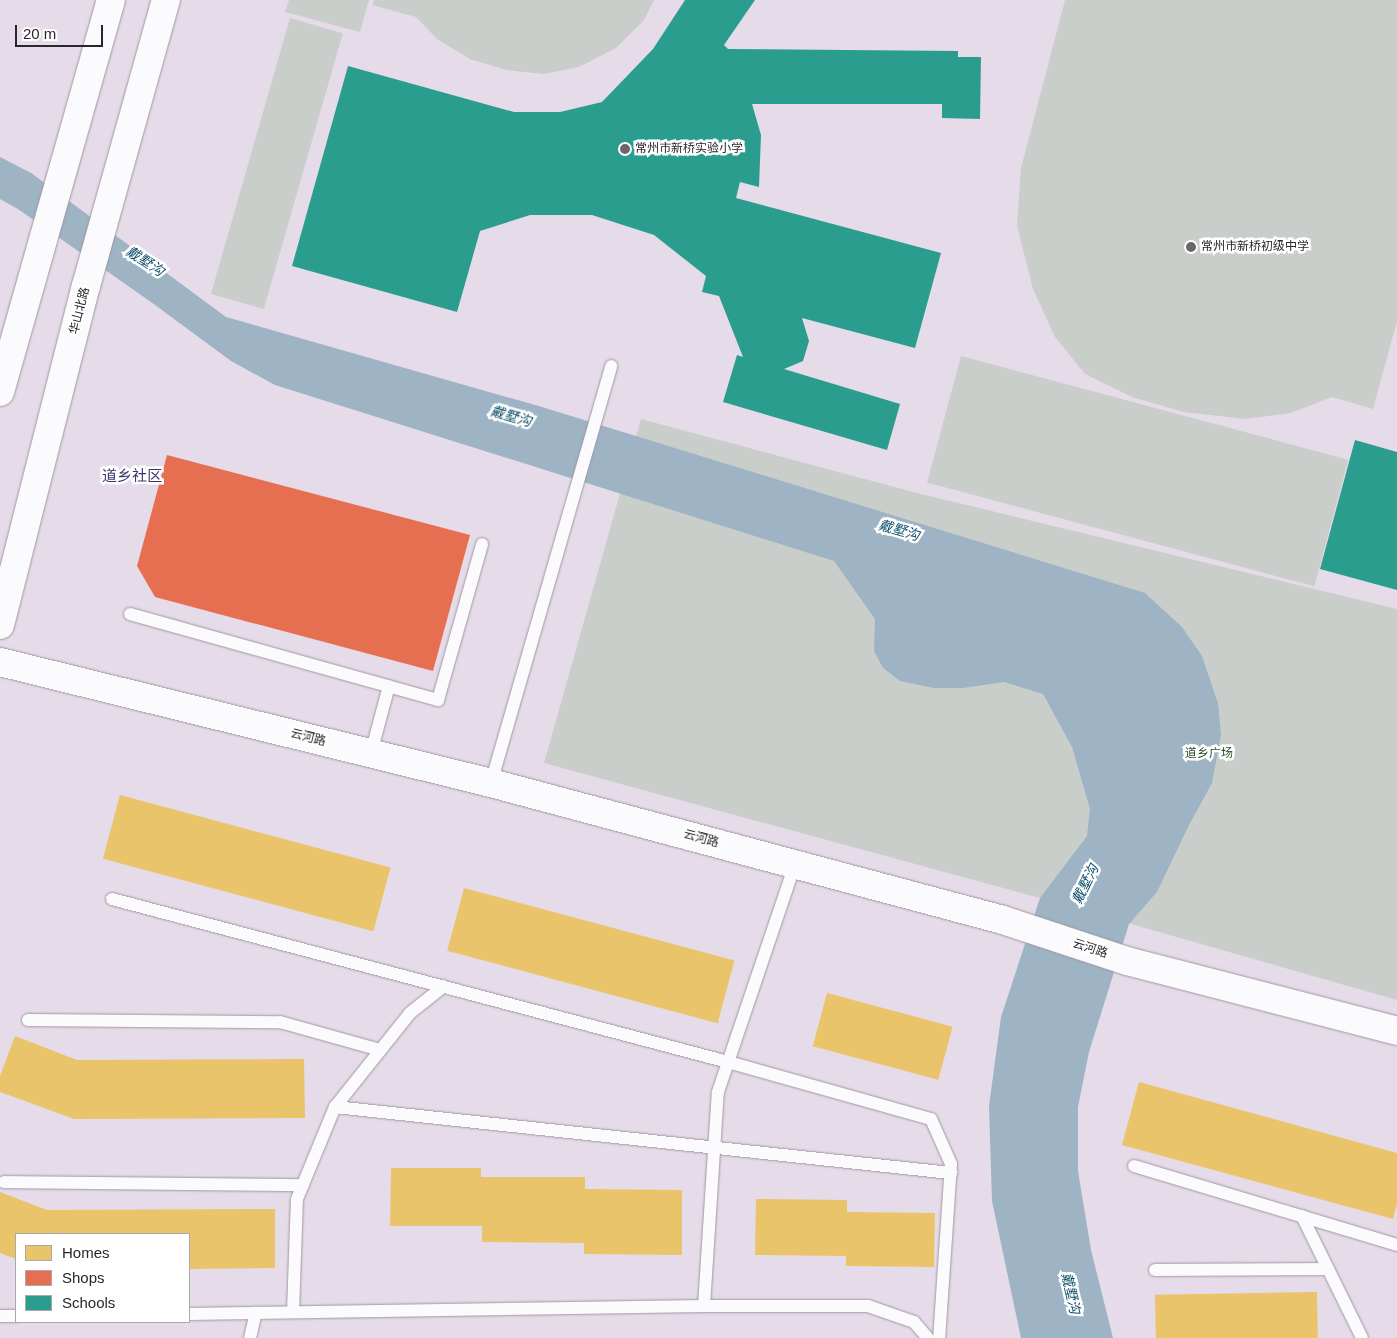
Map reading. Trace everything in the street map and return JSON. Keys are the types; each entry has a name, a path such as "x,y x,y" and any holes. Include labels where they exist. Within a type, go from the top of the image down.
{"street":[{"path":"0,392 110,0"},
{"name":"华山北路","path":"0,625 86,286 166,0"},
{"name":"云河路","path":"0,662 491,783 1003,920 1127,960 1397,1031"}],"lane":[{"path":"491,783 611,366"},
{"path":"130,614 438,700 482,544"},
{"path":"371,753 389,686"},
{"path":"704,1306 718,1092 795,864"},
{"path":"112,899 728,1062 931,1119 951,1164 939,1338"},
{"path":"293,1312 297,1199 335,1107 410,1013 444,986"},
{"path":"28,1020 280,1022 380,1050"},
{"path":"335,1107 714,1146 950,1173"},
{"path":"1134,1166 1397,1245"},
{"path":"4,1182 303,1185"},
{"path":"1302,1216 1362,1338"},
{"path":"1155,1270 1328,1269"},
{"path":"190,1314 704,1306 868,1306 914,1322 928,1338"},
{"path":"250,1338 256,1313"},
{"path":"0,1316 15,1316"}],"green space":[{"path":"289,0 369,0 360,32 285,12"},
{"path":"374,0 654,0 644,20 616,48 579,67 543,74 506,70 470,59 437,39 416,17 372,5"},
{"name":"常州市新桥初级中学","path":"1065,0 1397,0 1397,321 1373,409 1332,397 1291,413 1246,419 1183,412 1132,397 1085,374 1055,337 1033,289 1017,226 1021,168"},
{"path":"290,18 343,33 264,309 211,294"},
{"path":"961,356 1348,460 1314,586 927,483"},
{"name":"道乡广场","path":"641,419 917,493 1397,609 1397,1000 1040,898 544,763"}],"water":[{"name":"戴墅沟","path":"0,157 31,173 226,317 542,407 1145,593 1182,627 1202,656 1218,703 1221,735 1212,783 1188,827 1157,892 1129,924 1089,1052 1078,1107 1078,1171 1091,1250 1113,1338 1021,1338 992,1201 989,1106 1001,1017 1040,898 1087,836 1090,809 1072,747 1043,694 1004,682 963,688 934,688 900,681 883,668 874,651 875,619 834,561 275,385 231,361 151,302 18,209 0,199"}],"building: Homes":[{"path":"120,795 390,867 373,931 103,859"},
{"path":"464,888 734,960 718,1023 447,951"},
{"path":"827,993 953,1027 938,1080 813,1046"},
{"path":"15,1036 77,1060 304,1059 305,1118 74,1119 0,1092 0,1076"},
{"path":"1139,1082 1397,1153 1397,1203 1393,1219 1122,1145"},
{"path":"391,1168 481,1168 481,1177 585,1177 585,1189 682,1190 682,1255 584,1254 584,1243 482,1242 482,1226 390,1226"},
{"path":"0,1192 47,1210 275,1209 275,1268 190,1269 190,1233 15,1233 15,1259 0,1253"},
{"path":"756,1199 847,1200 847,1212 935,1213 934,1267 846,1266 846,1256 755,1255"},
{"path":"1317,1292 1318,1338 1156,1338 1155,1295"}],"building: Shops":[{"path":"167,455 470,535 433,671 155,597 137,566"}],"building: Schools":[{"path":"685,0 755,0 724,45 728,49 958,51 958,57 981,57 980,119 942,118 942,104 752,104 761,135 759,187 740,182 736,198 941,253 915,348 802,318 809,341 803,361 784,369 900,404 887,450 723,402 737,355 743,357 719,296 702,292 706,276 654,235 592,215 530,215 480,231 457,312 292,266 348,66 514,112 560,112 602,102 653,49"},
{"path":"1355,440 1397,452 1397,590 1320,569"}],"place":[{"name":"常州市新桥实验小学","path":"625,149"},
{"name":"常州市新桥初级中学","path":"1191,247"}],"district":[{"name":"道乡社区","path":"132,476"}]}
